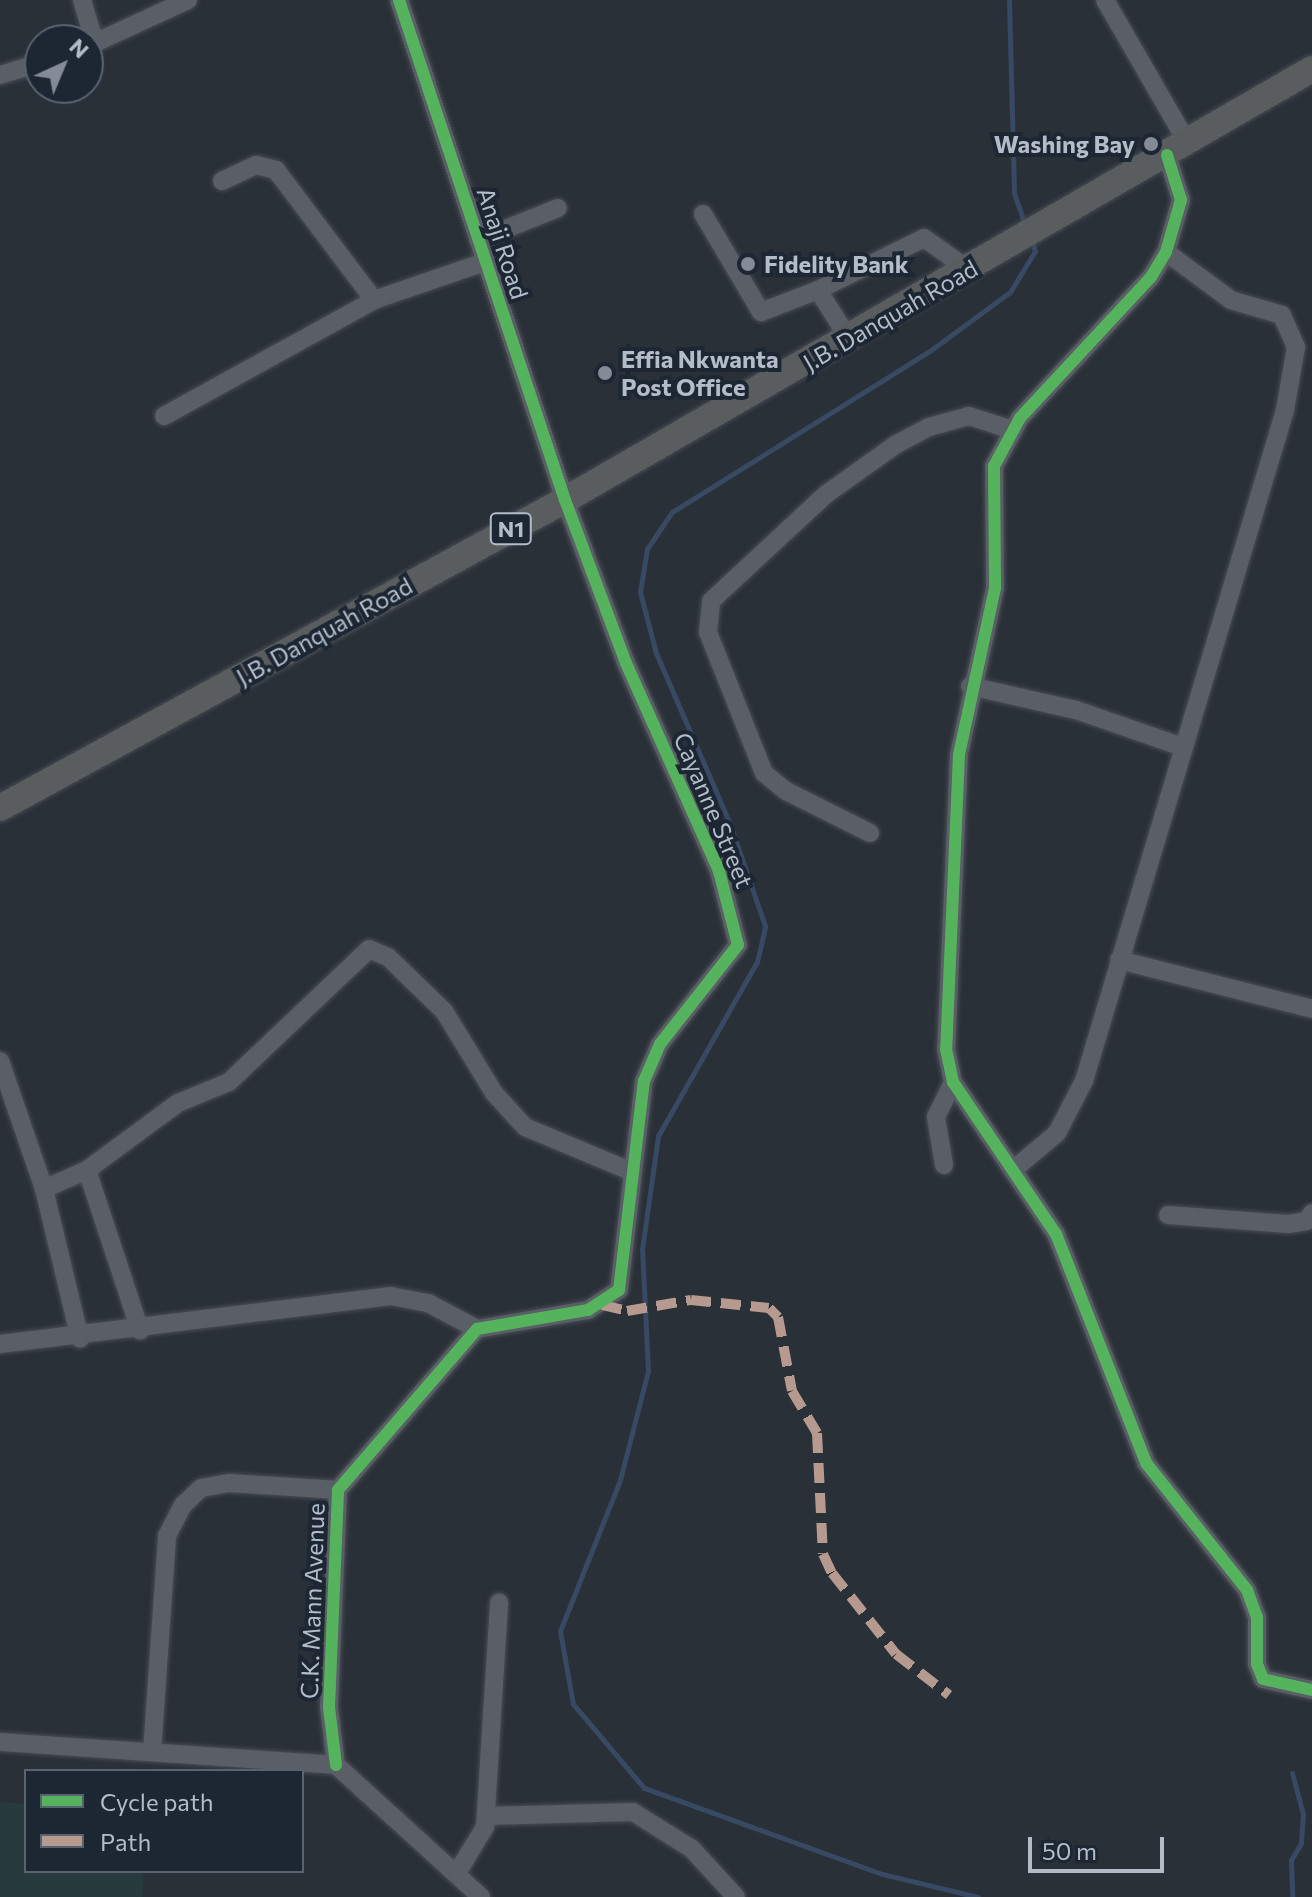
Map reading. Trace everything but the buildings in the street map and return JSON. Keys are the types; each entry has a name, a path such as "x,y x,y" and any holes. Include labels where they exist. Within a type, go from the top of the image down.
{"highway":[{"name":"J.B. Danquah Road","path":"0,808 565,500 969,270 1312,69"}],"street":[{"path":"82,0 87,24"},
{"path":"104,39 188,0"},
{"name":"Anaji Road","path":"399,0 565,500"},
{"path":"1105,0 1177,149 1181,200 1166,252 1151,277 1012,430 994,466 995,588 970,686 958,786 946,1049 953,1082 1056,1234 1146,1463 1247,1590 1257,1617 1257,1664 1263,1679 1312,1690"},
{"path":"0,75 24,68"},
{"path":"222,181 256,165 276,170 374,300"},
{"path":"478,240 558,208"},
{"path":"703,214 761,312 818,290 924,238 969,270"},
{"path":"1013,1170 1042,1149 1066,1118 1084,1081 1180,746 1285,410 1296,347 1282,315 1231,300 1166,252"},
{"path":"164,416 374,300 485,262"},
{"path":"818,290 849,339"},
{"path":"870,833 786,791 764,773 708,632 711,601 825,495 906,439 969,416 1012,430"},
{"name":"Cayanne Street","path":"565,500 626,663 719,871 737,935 735,952 651,1062 638,1102 630,1171"},
{"path":"970,686 1076,710 1180,746"},
{"path":"0,1343 80,1339 404,1296 477,1329 588,1310 613,1298 625,1270 630,1171 525,1127 494,1093 444,1011 388,957 369,949 229,1082 178,1103 87,1170 44,1189"},
{"path":"1119,960 1312,1009"},
{"path":"0,1061 44,1189 80,1339"},
{"path":"944,1165 936,1117 953,1082"},
{"path":"87,1170 140,1330"},
{"path":"1168,1215 1288,1224 1307,1221 1312,1213"},
{"name":"C.K. Mann Avenue","path":"336,1765 329,1707 338,1490 477,1329"},
{"path":"152,1752 167,1536 183,1505 201,1488 230,1483 338,1490"},
{"path":"457,1873 482,1839 486,1816 499,1602"},
{"path":"0,1742 336,1765 481,1897"},
{"path":"486,1816 633,1812 692,1849 736,1897"}],"green space":[{"path":"0,1802 24,1804 24,1873 144,1873 142,1897 0,1897"}],"waterway":[{"path":"1009,0 1014,193 1025,225"},
{"path":"978,1897 882,1874 644,1788 573,1704 560,1631 620,1480 648,1371 642,1249 658,1136 757,962 765,926 730,824 656,653 640,592 647,549 672,512 931,350 1010,292 1035,251 1032,242"},
{"path":"1292,1773 1303,1814 1301,1843 1291,1860 1292,1897"}],"marked path":[{"path":"602,1305 627,1311 691,1300 769,1308 778,1317 792,1391 817,1433 823,1554 832,1573 896,1654 949,1695"}],"cycle path":[{"path":"336,1765 329,1707 338,1490 477,1329 588,1310 619,1290 644,1081 660,1044 738,945 719,871 626,663 565,500 399,0"},
{"path":"1167,155 1181,200 1166,252 1151,277 1020,418 994,466 995,588 959,755 946,1049 953,1082 1056,1234 1146,1463 1247,1590 1257,1617 1257,1664 1263,1679 1312,1690"}],"place":[{"name":"Washing Bay","path":"1151,144"},
{"name":"Fidelity Bank","path":"748,264"},
{"name":"Effia Nkwanta Post Office","path":"605,373"}]}
